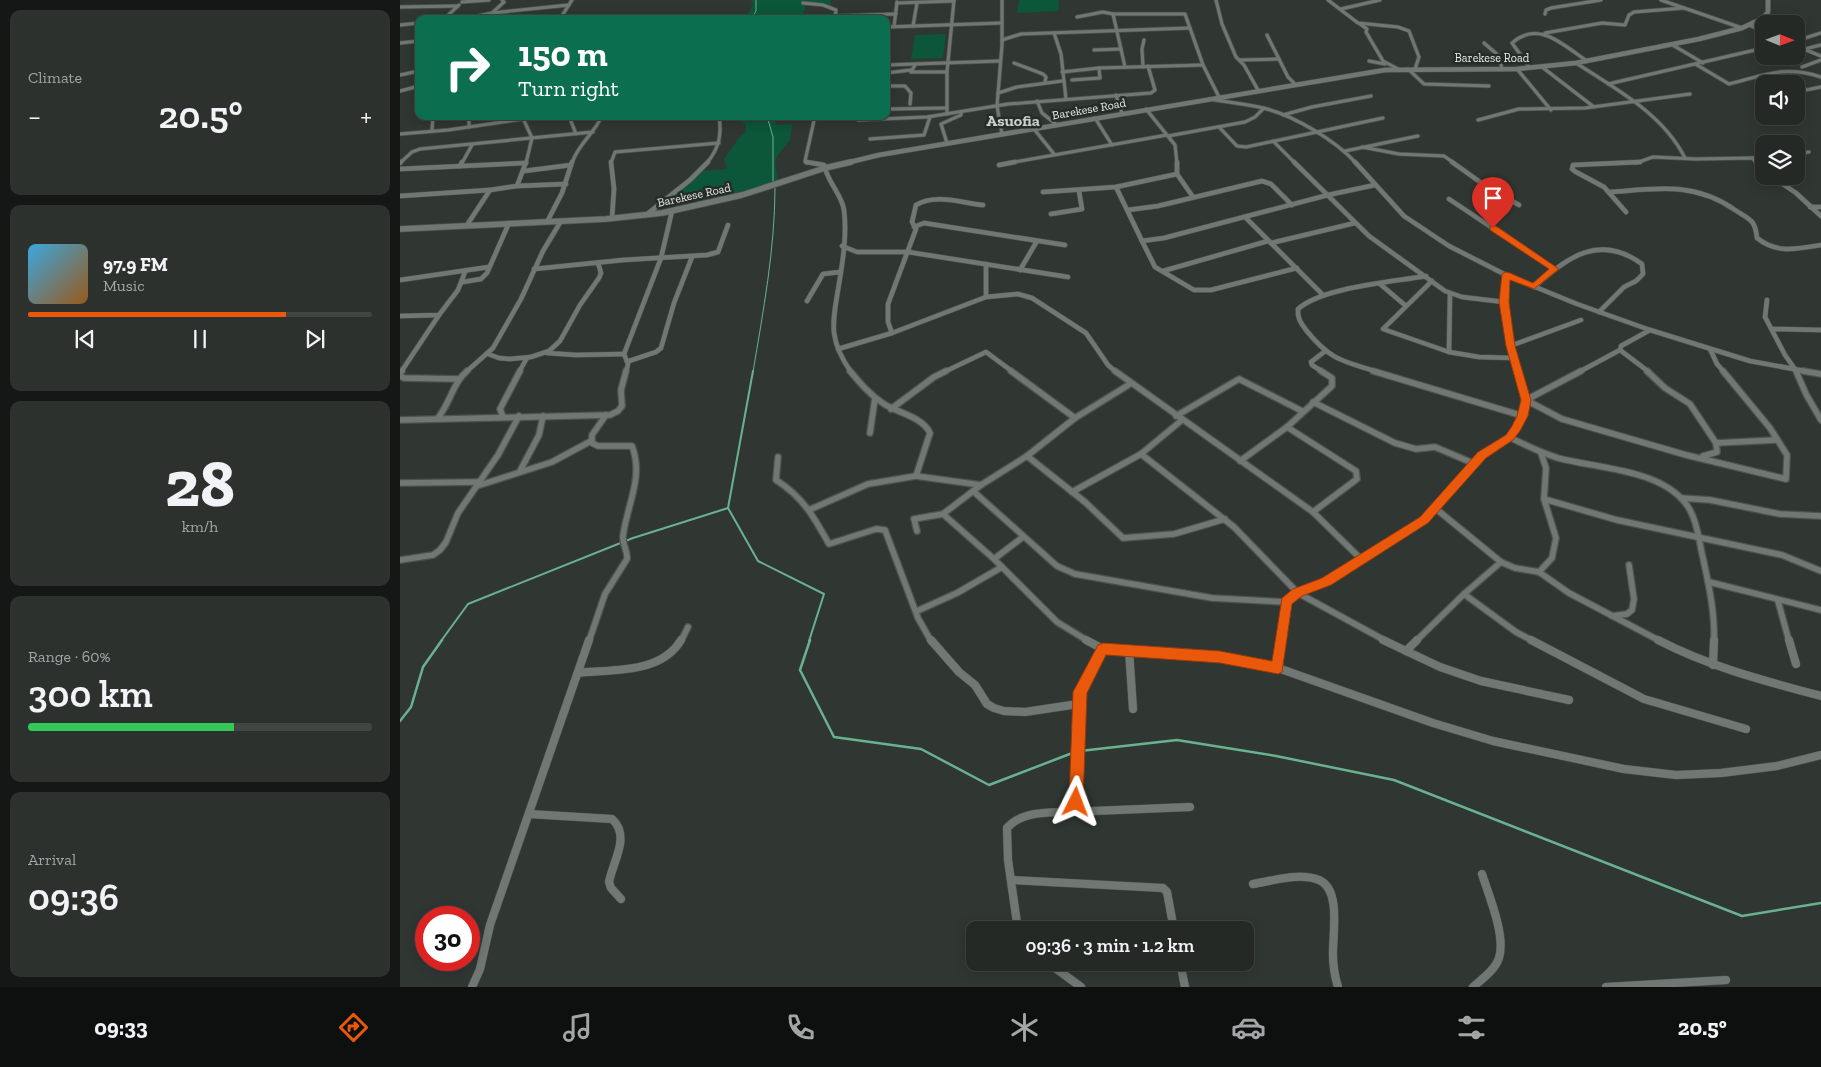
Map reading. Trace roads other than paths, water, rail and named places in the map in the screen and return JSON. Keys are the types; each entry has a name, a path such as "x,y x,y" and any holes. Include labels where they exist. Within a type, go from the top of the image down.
{"main road":[{"name":"Barekese Road","path":"400,229 646,215 742,195 825,168 865,158 1294,84 1398,69 1517,69 1588,61 1742,28 1760,20 1766,15 1768,0"}],"street":[{"path":"448,15 462,1 489,0"},
{"path":"492,13 504,2 502,0"},
{"path":"563,15 572,0"},
{"path":"1002,0 1002,40 997,106 1002,134"},
{"path":"1216,0 1222,24 1236,57 1240,60 1258,90"},
{"path":"1328,0 1367,29 1366,32 1387,65"},
{"path":"1342,9 1380,0"},
{"path":"1545,14 1546,10 1551,8 1601,0"},
{"path":"1661,0 1742,28"},
{"path":"894,27 897,2 954,1 947,72 947,114"},
{"path":"803,2 832,8 836,10 835,15"},
{"path":"913,26 917,3"},
{"path":"482,15 569,5"},
{"path":"400,7 457,6"},
{"path":"1530,68 1513,41 1532,34 1602,23 1620,26 1627,22 1629,15 1634,12 1684,8"},
{"path":"1077,17 1103,12 1113,14 1182,13 1187,16 1203,65 1219,97"},
{"path":"876,15 896,14"},
{"path":"1113,14 1125,68"},
{"path":"400,25 415,23"},
{"path":"890,27 1001,23"},
{"path":"1358,23 1398,27 1409,31 1419,57 1415,69"},
{"path":"1749,25 1755,28"},
{"path":"1002,40 1021,34 1190,28"},
{"path":"1054,32 1060,44 1062,81 1066,99"},
{"path":"1545,33 1588,61"},
{"path":"1805,37 1821,33"},
{"path":"1267,35 1288,77 1294,84"},
{"path":"890,119 930,117 1037,101 1154,92 1155,90 1146,67 1142,49 1144,40"},
{"path":"400,43 415,41"},
{"path":"1484,43 1500,56 1502,69"},
{"path":"1671,44 1703,63"},
{"path":"1805,49 1821,45"},
{"path":"1094,50 1121,48"},
{"path":"1805,49 1821,58"},
{"path":"1608,84 1755,50"},
{"path":"1802,67 1821,58"},
{"path":"1240,60 1279,59"},
{"path":"890,67 948,62 1000,61"},
{"path":"1369,61 1398,69"},
{"path":"1014,63 1019,67 1043,74 1046,77 1045,82"},
{"path":"1576,63 1635,103 1659,123 1682,150 1685,158"},
{"path":"910,70 915,65"},
{"path":"1062,72 1099,68 1203,65"},
{"path":"1696,65 1729,84 1783,70 1804,71 1821,78"},
{"path":"1542,67 1594,107"},
{"path":"1072,80 1100,78 1099,68"},
{"path":"1408,69 1424,84 1489,86"},
{"path":"1517,69 1550,110"},
{"path":"890,72 910,70 912,72 947,72"},
{"path":"400,75 415,71"},
{"path":"998,93 1045,82 1062,81"},
{"path":"890,86 905,86 911,93 910,104"},
{"path":"400,91 415,87"},
{"path":"1805,90 1821,87"},
{"path":"1478,120 1519,109 1550,110 1594,107 1635,103 1690,94"},
{"path":"1116,95 1122,113"},
{"path":"1283,115 1312,107 1371,96"},
{"path":"1207,99 1264,108 1283,115 1317,133 1345,150 1404,216 1449,246 1534,287 1650,330 1710,349 1750,361 1796,371 1821,374"},
{"path":"1037,101 1042,113 1057,125"},
{"path":"890,109 947,108"},
{"path":"999,166 1054,154 1168,136 1251,120 1264,108"},
{"path":"1146,109 1168,136 1177,151 1177,174 1194,197"},
{"path":"947,143 941,124 961,115 961,112"},
{"path":"870,139 924,134 930,117"},
{"path":"1095,118 1112,145"},
{"path":"1219,127 1237,146 1241,147 1383,118"},
{"path":"432,120 432,130"},
{"path":"468,120 468,127"},
{"path":"400,134 468,127 511,120"},
{"path":"517,186 524,171 532,138 524,120"},
{"path":"571,120 576,134"},
{"path":"547,222 566,184 581,143 593,132 600,120"},
{"path":"646,215 696,174 708,160 719,143 722,128 720,120"},
{"path":"814,120 805,161 807,163 822,164 829,181 842,198 844,211 840,272 832,318 838,349 844,362 875,398 891,409 921,422 929,429 930,433 916,476"},
{"path":"1034,129 1054,154"},
{"path":"400,163 416,150 593,132"},
{"path":"1345,150 1418,136"},
{"path":"1273,141 1355,223 1432,281 1450,293 1504,302"},
{"path":"612,218 614,189 611,163 612,157 616,152 719,143"},
{"path":"460,166 472,145"},
{"path":"1362,147 1399,154 1446,157 1487,188 1519,205"},
{"path":"1805,153 1809,152"},
{"path":"1626,212 1609,192 1579,175 1572,169 1573,165 1636,164 1653,157 1755,158"},
{"path":"1752,158 1755,161"},
{"path":"400,169 526,163"},
{"path":"524,171 571,166"},
{"path":"1043,192 1080,191 1116,187 1177,174"},
{"path":"1128,210 1158,206 1262,181 1271,184 1292,205"},
{"path":"400,196 447,194 517,186 566,184"},
{"path":"1142,241 1164,238 1376,185"},
{"path":"1783,185 1821,216"},
{"path":"1116,187 1155,266 1186,287 1202,291 1297,268"},
{"path":"1609,192 1676,187 1709,193 1728,203 1750,219 1757,228 1757,238 1771,249 1786,250 1821,245"},
{"path":"467,224 490,190"},
{"path":"1051,214 1082,209 1080,191"},
{"path":"1449,199 1554,269"},
{"path":"892,333 886,317 888,303 916,229 912,222 916,205 922,201 938,200 983,205"},
{"path":"1810,206 1821,207"},
{"path":"624,354 661,258 672,210"},
{"path":"1245,217 1323,295"},
{"path":"438,418 447,406 458,379 488,354 517,308 543,251 561,221"},
{"path":"463,282 481,279 487,273 509,223"},
{"path":"914,227 924,223 1065,245"},
{"path":"1163,271 1270,242 1355,223"},
{"path":"534,269 661,258 692,258 716,253 728,225"},
{"path":"1020,270 1037,241"},
{"path":"842,246 857,252 908,252 1068,277"},
{"path":"1534,287 1554,269 1580,252 1614,250 1628,254 1638,260 1642,264 1643,274 1636,281 1624,287 1599,312"},
{"path":"628,361 656,352 661,348 674,303 692,258"},
{"path":"545,353 562,340 575,312 599,278 601,270 598,263"},
{"path":"986,264 986,297"},
{"path":"400,280 466,272 489,267"},
{"path":"458,379 404,378 400,375 463,282 466,272"},
{"path":"807,301 823,274 840,272"},
{"path":"973,491 1057,566 1075,574 1212,598 1286,602 1298,593 1326,582 1424,520 1482,455 1510,437 1523,416 1526,400 1522,380 1510,346 1504,302 1506,274"},
{"path":"1426,276 1323,295 1302,303 1298,307 1297,312 1300,321 1324,352 1338,360 1371,372 1523,416"},
{"path":"1432,281 1383,329 1449,352 1479,357 1513,358"},
{"path":"1380,284 1406,306"},
{"path":"1449,352 1450,293"},
{"path":"838,349 892,333 986,297 1002,294 1025,295 1086,332 1108,365 1130,384 1313,512 1360,559"},
{"path":"1766,300 1765,316 1821,420"},
{"path":"400,316 439,315"},
{"path":"1510,346 1581,320"},
{"path":"1772,329 1821,330"},
{"path":"1526,400 1620,350 1621,346 1650,330"},
{"path":"1526,400 1562,419 1696,457 1786,479 1787,455 1770,428 1717,364 1710,349"},
{"path":"1620,350 1655,377 1664,388 1690,404 1718,448 1714,455 1696,457"},
{"path":"891,409 934,377 986,352 1074,418"},
{"path":"1240,460 1287,427 1302,411 1332,386 1332,378 1312,365 1311,362 1324,352"},
{"path":"488,354 500,359 527,358 545,353 576,355 624,354"},
{"path":"400,420 614,414 622,406 621,390 628,361 624,354"},
{"path":"503,417 500,409 527,358"},
{"path":"1176,416 1239,379 1302,411"},
{"path":"917,531 914,519 943,514 981,485 1027,456 1074,418 1130,384"},
{"path":"870,433 875,398"},
{"path":"1313,402 1395,443 1416,449 1435,447 1443,449 1475,464"},
{"path":"591,441 592,435 601,425 606,415"},
{"path":"400,560 434,555 440,550 446,542 458,513 498,455 519,416"},
{"path":"520,471 539,435 543,416"},
{"path":"1072,492 1141,454 1182,420"},
{"path":"1287,427 1356,471 1357,479 1313,512"},
{"path":"1510,437 1541,453 1647,477 1681,498 1689,507 1709,582 1716,640 1713,664"},
{"path":"1716,443 1776,440"},
{"path":"400,483 478,484 552,462 591,441"},
{"path":"472,987 480,969 490,925 605,594 627,559 628,554 623,537 630,508 637,461 632,446 598,446 591,441"},
{"path":"1539,572 1552,558 1556,538 1544,499 1546,468 1541,453"},
{"path":"1141,454 1234,527 1298,593 1367,632 1440,667 1481,681 1569,700"},
{"path":"1027,456 1072,492 1123,538 1174,534 1224,519"},
{"path":"778,457 776,480 792,490 809,510 828,544 876,529 885,530 917,611 919,624 957,670 976,687 981,698 989,705 999,709 1021,711 1078,704"},
{"path":"809,510 868,484 916,476 981,485"},
{"path":"1681,498 1710,500 1780,514 1821,516"},
{"path":"1544,499 1617,520 1782,555 1821,571"},
{"path":"1435,508 1501,562 1515,568 1539,572 1569,593 1685,654 1736,673 1821,696"},
{"path":"943,514 994,559 1069,632 1103,649 1220,657 1278,668 1433,723 1493,741 1624,770 1676,775 1721,773 1777,766 1821,755"},
{"path":"994,559 1023,537"},
{"path":"1406,651 1464,594 1501,562"},
{"path":"1612,616 1629,613 1633,610 1634,603 1629,565"},
{"path":"917,611 957,593 1002,567"},
{"path":"1709,582 1778,601 1821,610"},
{"path":"1464,594 1516,632 1644,699 1746,729"},
{"path":"1778,601 1796,664"},
{"path":"1278,668 1286,602"},
{"path":"578,673 646,665 662,660 679,645 688,627"},
{"path":"1067,812 1072,809 1076,802 1078,704 1084,683 1103,649"},
{"path":"1128,650 1133,709"},
{"path":"1017,921 1007,837 1008,828 1012,821 1032,814 1190,807"},
{"path":"529,814 612,819 617,822 620,826 622,838 609,882 611,888 621,899"},
{"path":"1473,987 1492,971 1500,956 1497,920 1482,874"},
{"path":"1253,884 1307,878 1320,880 1329,888 1334,905 1332,952 1338,987"},
{"path":"1012,880 1164,888 1167,892 1172,921"},
{"path":"1059,971 1081,987"},
{"path":"1182,971 1185,987"},
{"path":"1606,987 1726,980"}],"waterway":[{"path":"754,15 756,11 756,0"},
{"path":"768,120 773,137 773,183"},
{"path":"753,372 771,257 775,188"},
{"path":"728,508 753,371"},
{"path":"441,641 468,604 633,538 728,508"},
{"path":"728,508 758,561 824,594 809,641"},
{"path":"400,721 411,707 423,667 442,640"},
{"path":"810,640 800,670 834,737 921,749 989,785 1075,752"},
{"path":"1080,751 1177,740 1276,756 1394,780 1742,916 1821,903"}],"district":[{"name":"Asuofia","path":"1013,120"}]}
